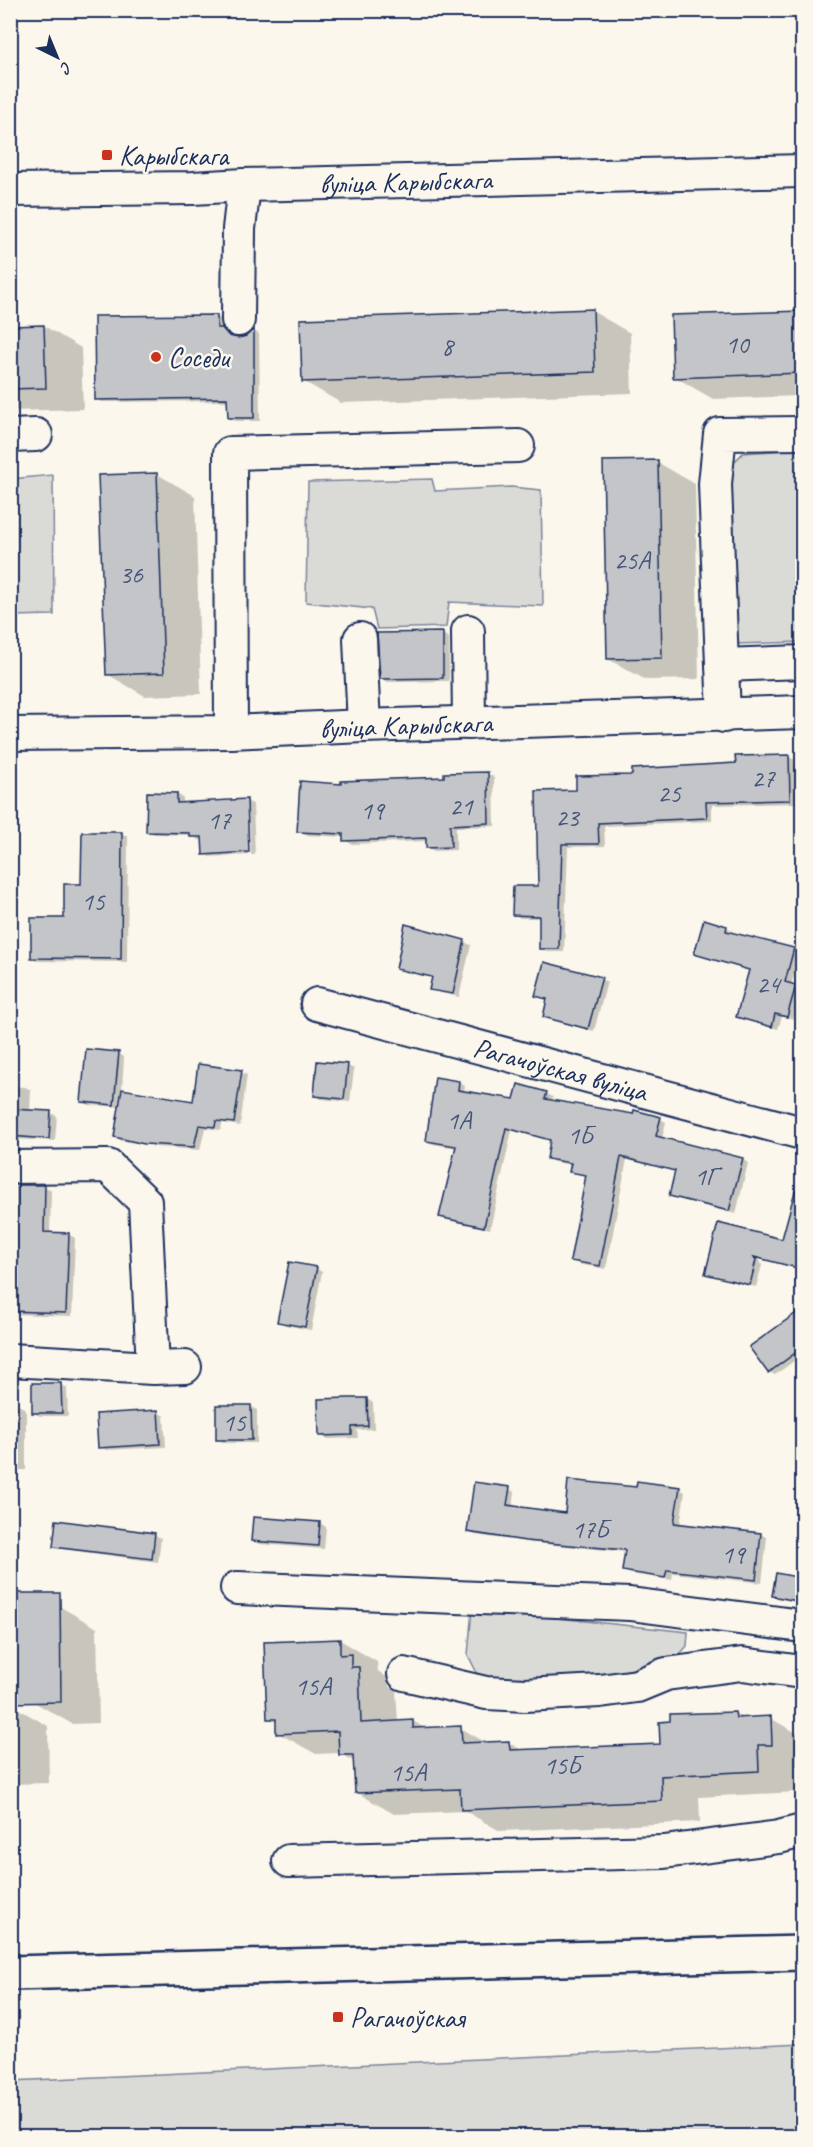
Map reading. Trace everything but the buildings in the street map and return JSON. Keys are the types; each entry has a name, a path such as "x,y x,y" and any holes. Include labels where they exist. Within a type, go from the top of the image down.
{"main road":[{"path":"10,1973 802,1953"}],"street":[{"name":"вуліца Карыбскага","path":"10,190 193,188 802,171"},
{"path":"238,320 239,229 244,185"},
{"path":"724,716 715,484 720,434 802,433"},
{"path":"231,732 230,453 518,446"},
{"path":"468,631 469,723"},
{"path":"360,639 364,726"},
{"path":"722,665 802,662"},
{"name":"вуліца Карыбскага","path":"10,734 231,732 802,712"},
{"name":"Рагачоўская вуліца","path":"317,1004 802,1133"},
{"path":"10,1167 108,1166 145,1202 153,1368"},
{"path":"10,1360 153,1368 185,1367"},
{"path":"237,1588 630,1604 802,1626"},
{"path":"404,1674 486,1694 525,1695 600,1691 637,1686 666,1674 742,1664 802,1672"},
{"path":"290,1862 664,1852 779,1837 802,1831"}],"shaded area":[{"path":"802,449 802,642 735,644 730,466 743,453"},
{"path":"53,475 54,615 11,616 11,479"},
{"path":"432,479 435,491 511,487 541,490 543,606 449,602 446,627 377,629 372,609 306,602 308,482"},
{"path":"472,1609 688,1632 687,1646 675,1660 629,1679 492,1682 478,1675 468,1655"},
{"path":"802,2044 802,2136 11,2136 11,2081"}],"place":[{"name":"Карыбскага","path":"107,155"},
{"name":"Соседи","path":"156,357"},
{"name":"Рагачоўская","path":"338,2017"}]}
